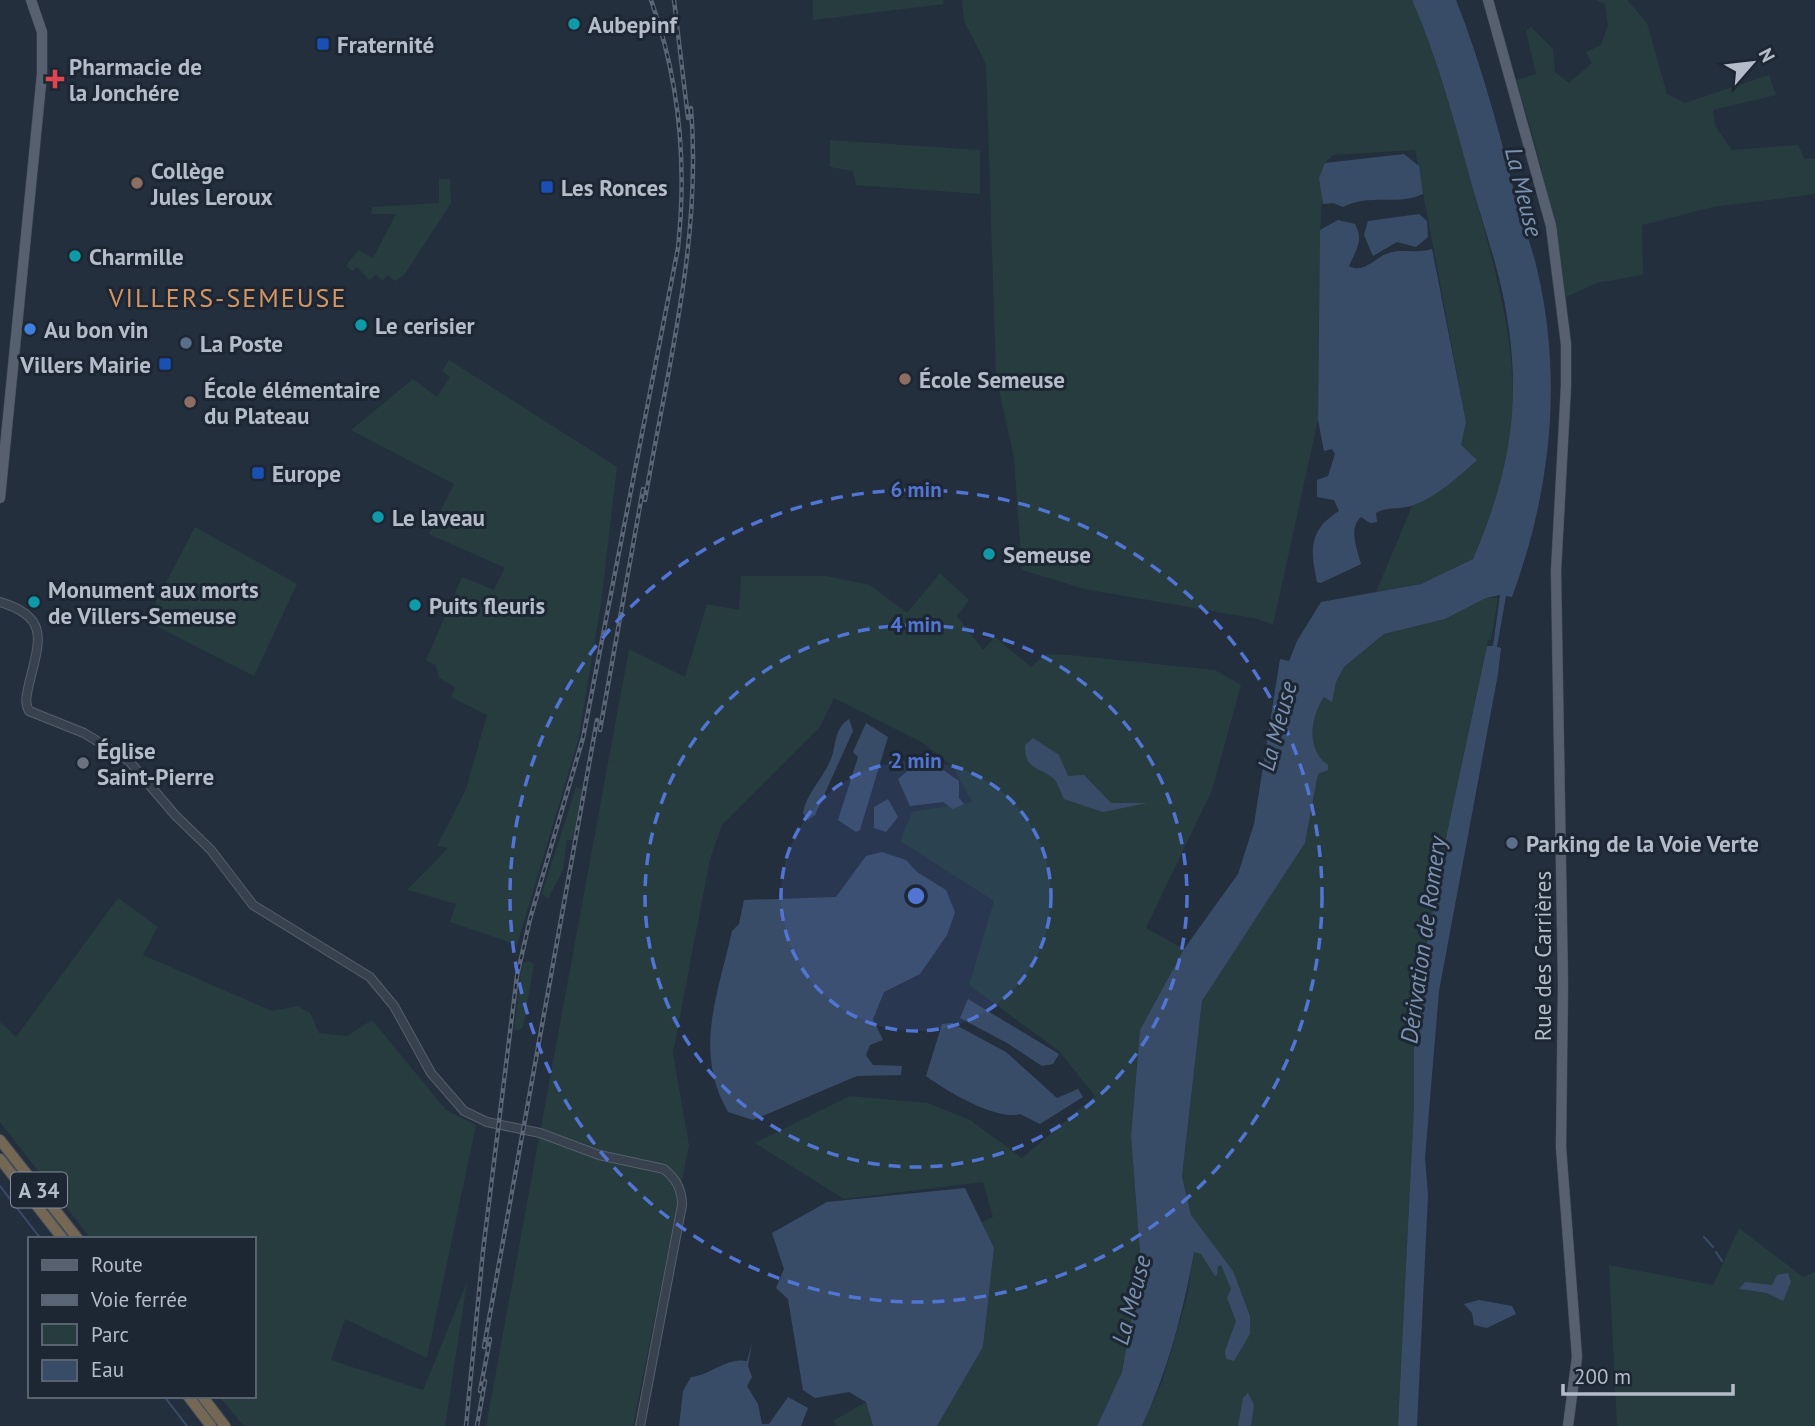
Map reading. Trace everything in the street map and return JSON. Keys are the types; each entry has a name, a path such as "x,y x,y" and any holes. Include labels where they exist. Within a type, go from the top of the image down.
{"highway":[{"name":"A 34","path":"0,1140 76,1237"},
{"name":"A 34","path":"0,1159 61,1237"},
{"path":"190,1398 211,1426"},
{"path":"204,1398 225,1426"}],"main road":[{"path":"0,498 42,74 41,32 31,0"},
{"name":"Rue des Carrières","path":"1488,0 1551,226 1563,304 1566,386 1556,571 1563,984 1560,1107 1577,1357 1568,1426"}],"street":[{"path":"0,602 26,612 35,623 38,637 26,706 29,711 96,740 129,761 175,816 211,849 254,905 359,969 376,983 394,1006 431,1073 464,1111 487,1122 540,1133 599,1155 664,1169 677,1183 682,1205 640,1426"}],"green space":[{"path":"813,0 943,0 944,4 813,20"},
{"path":"962,0 1412,0 1445,90 1488,244 1503,306 1512,368 1512,432 1507,464 1492,513 1473,559 1421,584 1376,592 1412,506 1445,488 1466,422 1415,150 1333,155 1325,163 1320,230 1318,420 1273,625 1258,619 1084,589 1022,570 1014,458 996,376 986,64 964,21"},
{"path":"1596,0 1627,0 1647,23 1667,94 1685,103 1769,75 1776,95 1713,110 1715,126 1732,150 1798,145 1805,159 1815,158 1815,194 1713,207 1642,225 1643,275 1597,283 1566,297 1546,187 1516,80 1536,74 1526,31 1531,27 1553,49 1555,72 1569,83 1592,63 1586,52 1601,45 1608,25 1605,4"},
{"path":"830,140 980,150 980,194 856,185 853,171 830,167"},
{"path":"439,179 450,179 451,203 404,275 395,281 388,275 382,281 376,274 370,280 357,267 352,271 346,266 358,250 373,258 396,214 371,214 372,207 439,203"},
{"path":"449,360 617,467 601,604 578,741 517,945 450,922 456,904 407,890 448,848 437,846 466,789 487,715 451,697 455,687 439,678 436,666 426,660 462,577 494,590 505,568 429,534 454,484 351,430 413,379 437,397 450,377 442,371"},
{"path":"195,527 297,584 254,676 146,621"},
{"path":"940,573 969,600 957,616 983,650 995,637 1031,667 1046,654 1069,655 1215,670 1241,685 1212,790 1146,928 1184,949 1140,1030 1131,1136 1141,1265 1122,1372 1097,1426 937,1426 983,1347 994,1248 981,1223 993,1217 983,1182 844,1199 755,1143 850,1096 928,1103 970,1120 1022,1158 1095,1096 1059,1051 969,985 994,901 900,841 912,812 972,802 953,767 923,743 834,698 819,728 722,825 710,859 673,1053 689,1145 633,1426 486,1426 629,649 685,677 707,604 739,610 741,576 826,576 870,585 907,613"},
{"path":"1486,598 1498,598 1491,640 1488,640 1447,833 1421,977 1414,1048 1414,1107 1398,1426 1142,1426 1162,1382 1187,1297 1196,1235 1182,1176 1202,1001 1305,843 1318,774 1327,765 1320,759 1313,742 1313,724 1319,705 1324,697 1332,701 1336,682 1344,667 1384,634 1445,619"},
{"path":"576,787 582,789 573,840 567,840 563,870 548,899 542,893"},
{"path":"118,898 158,927 143,955 272,1011 298,1006 310,1013 319,1033 347,1036 372,1020 446,1110 476,1125 427,1358 345,1319 331,1360 423,1390 467,1282 445,1426 244,1426 221,1398 256,1398 256,1237 89,1237 0,1122 0,1022 16,1037"},
{"path":"528,961 534,964 523,1027 514,1030 521,972 523,963"},
{"path":"1739,1228 1803,1277 1815,1272 1815,1426 1617,1426 1609,1265 1713,1285"},
{"path":"866,1402 873,1426 837,1426 833,1421"}],"water":[{"name":"La Meuse","path":"1412,0 1456,0 1474,50 1537,269 1550,352 1551,393 1544,476 1525,557 1512,597 1506,596 1497,647 1501,648 1498,674 1439,991 1425,1158 1428,1195 1417,1426 1398,1426 1414,1107 1414,1048 1421,977 1447,833 1487,646 1493,646 1500,595 1486,598 1445,619 1384,634 1344,667 1336,682 1332,702 1324,697 1319,705 1313,724 1313,742 1321,759 1328,765 1328,770 1318,774 1305,843 1202,1001 1182,1176 1191,1215 1233,1271 1250,1316 1250,1334 1234,1361 1226,1359 1225,1351 1236,1321 1227,1298 1231,1289 1221,1265 1218,1266 1215,1276 1201,1254 1194,1252 1174,1341 1142,1426 1097,1426 1122,1372 1141,1265 1131,1136 1140,1030 1184,949 1238,874 1254,824 1280,659 1289,661 1297,641 1321,602 1421,584 1473,559 1497,494 1505,463 1513,401 1513,369 1504,300 1445,90"},
{"path":"1404,154 1419,166 1423,194 1403,199 1363,201 1343,207 1333,203 1323,204 1319,178 1325,163"},
{"path":"1419,214 1427,221 1428,237 1416,247 1397,242 1373,256 1364,235 1368,221"},
{"path":"1338,220 1355,224 1358,230 1358,245 1349,266 1354,268 1364,267 1391,252 1432,249 1466,422 1461,445 1477,460 1423,501 1376,513 1377,522 1370,523 1361,517 1354,533 1361,564 1321,583 1317,582 1313,560 1314,541 1322,525 1339,511 1334,500 1317,497 1317,480 1328,476 1335,454 1332,449 1324,451 1318,420 1320,230"},
{"path":"849,719 853,731 815,815 808,820 803,813 805,805 830,761 839,730"},
{"path":"866,723 888,737 860,830 856,832 838,820 858,757 853,752"},
{"path":"1033,738 1059,755 1068,776 1084,775 1111,803 1147,803 1103,812 1064,799 1053,778 1033,767 1027,759 1025,745"},
{"path":"924,757 959,781 959,798 964,804 953,809 943,802 910,806 898,779"},
{"path":"888,799 898,817 886,832 874,828 874,807"},
{"path":"882,852 906,860 917,872 946,890 955,912 947,935 920,974 884,992 873,1019 883,1040 870,1045 866,1055 873,1065 902,1066 901,1075 857,1076 753,1120 728,1112 712,1067 710,1045 715,1000 732,931 739,924 744,900 836,897 866,856"},
{"path":"968,999 1059,1054 1053,1064 1042,1066 1007,1043 960,1018"},
{"path":"952,1023 1006,1052 1057,1098 1078,1089 1083,1097 1040,1124 1020,1114 1010,1115 985,1109 958,1096 926,1076 942,1024"},
{"path":"965,1188 994,1248 983,1347 937,1426 873,1426 866,1402 849,1392 815,1398 803,1390 788,1299 776,1288 784,1269 772,1233 827,1202"},
{"path":"1788,1273 1791,1282 1783,1301 1767,1293 1739,1289 1745,1282 1772,1285 1777,1275"},
{"path":"1479,1300 1512,1306 1516,1314 1487,1328 1474,1325 1472,1313 1464,1304"},
{"path":"752,1343 748,1366 752,1377 747,1386 758,1404 762,1424 769,1424 788,1397 808,1408 801,1426 679,1426 683,1391 691,1377 739,1360 747,1361"},
{"path":"1248,1393 1254,1405 1251,1426 1238,1426 1243,1398"}],"waterway":[{"path":"0,1186 39,1237"},
{"path":"1704,1237 1713,1247"},
{"path":"1716,1252 1722,1261"},
{"path":"166,1398 187,1426"}],"railway":[{"path":"466,1426 483,1251 517,976 530,919 583,738 678,248 682,185 679,122 669,61 651,0"},
{"path":"674,0 688,118"},
{"path":"645,500 687,256 692,207 691,108"},
{"path":"600,730 643,489"},
{"path":"484,1347 597,720"},
{"path":"480,1391 490,1339"},
{"path":"477,1426 485,1381"}],"place":[{"name":"Aubepinf","path":"574,24"},
{"name":"Fraternité","path":"323,44"},
{"name":"Pharmacie de la Jonchére","path":"55,79"},
{"name":"Collège Jules Leroux","path":"137,183"},
{"name":"Les Ronces","path":"547,187"},
{"name":"Charmille","path":"75,256"},
{"name":"Le cerisier","path":"361,325"},
{"name":"Au bon vin","path":"30,329"},
{"name":"La Poste","path":"186,343"},
{"name":"Villers Mairie","path":"165,364"},
{"name":"École Semeuse","path":"905,379"},
{"name":"École élémentaire du Plateau","path":"190,402"},
{"name":"Europe","path":"258,473"},
{"name":"Le laveau","path":"378,517"},
{"name":"Semeuse","path":"989,554"},
{"name":"Monument aux morts de Villers-Semeuse","path":"34,602"},
{"name":"Puits fleuris","path":"415,605"},
{"name":"Église Saint-Pierre","path":"83,763"},
{"name":"Parking de la Voie Verte","path":"1512,843"}],"district":[{"name":"VILLERS-SEMEUSE","path":"228,297"}],"water label":[{"name":"Dérivation de Romery","path":"1423,940"}]}
